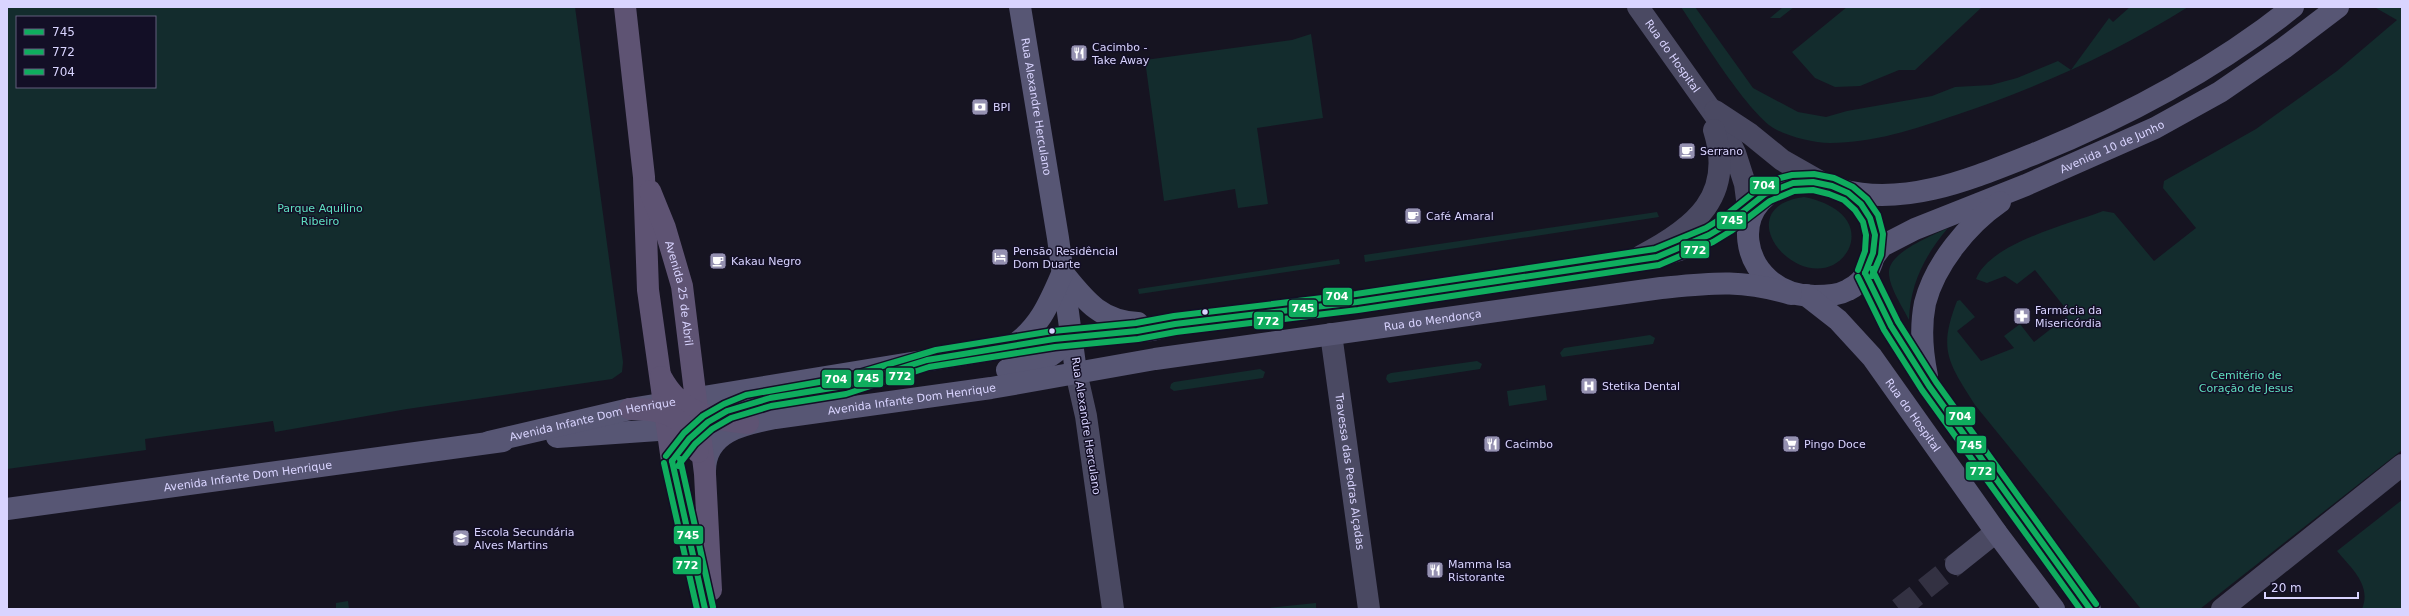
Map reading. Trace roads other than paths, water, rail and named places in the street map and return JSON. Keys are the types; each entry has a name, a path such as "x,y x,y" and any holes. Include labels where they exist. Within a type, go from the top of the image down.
{"main road":[{"name":"Avenida 25 de Abril","path":"625,7 644,177 648,290 660,374 686,417 705,474 712,609"},
{"name":"Rua Alexandre Herculano","path":"1020,7 1063,273 1076,372"},
{"path":"861,406 897,390 923,382 1026,368 1046,360 1060,350 1071,337 1152,330 1175,324 1357,302 1657,257 1682,249 1727,224 1748,217 1755,208 1775,189 1792,183 1807,182 1872,196 1905,194 1949,184 2006,165 2086,132 2144,105 2239,48 2293,7"},
{"name":"Avenida 10 de Junho","path":"1869,266 1882,246 1893,239 2026,185 2156,128 2220,92 2284,48 2338,7"},
{"name":"Avenida 25 de Abril","path":"644,177 665,228 682,286 691,361 686,417 672,461 705,609"},
{"path":"1929,386 1922,350 1923,326 1926,303 1936,278 1963,234 1995,206 2026,185"},
{"path":"1748,217 1747,244 1756,266 1766,277 1798,294 1816,296 1848,290 1869,266 1875,249 1875,226 1868,210 1855,197 1834,187"},
{"path":"1869,266 1891,326 1929,386 2069,582 2090,609"},
{"path":"1009,347 1021,340 1037,323 1051,301 1063,273 1082,297 1110,319 1123,322 1175,324"},
{"name":"Rua do Mendonça","path":"1076,372 1331,334 1710,282 1763,286 1798,294"},
{"name":"Rua do Hospital","path":"1798,294 1838,320 1872,357 2054,609"},
{"name":"Avenida Infante Dom Henrique","path":"686,417 720,395 1071,337"},
{"path":"691,361 702,384 720,395"},
{"name":"Avenida Infante Dom Henrique","path":"7,509 489,442 631,432 686,417 736,406 845,386 882,376 918,362"},
{"name":"Avenida Infante Dom Henrique","path":"489,442 630,409 686,417 748,423 991,388 1076,372"},
{"path":"630,409 648,401 655,394 660,374"},
{"name":"Avenida Infante Dom Henrique","path":"705,474 705,457 712,443 728,432 748,423"},
{"path":"631,432 659,439 672,461"},
{"name":"Rua do Hospital","path":"2002,539 2012,568 2042,609"}],"street":[{"name":"Rua do Hospital","path":"1638,7 1721,124 1735,153 1744,184 1748,217"},
{"name":"Rua do Hospital","path":"1707,106 1750,134 1782,160 1834,187"},
{"path":"1629,262 1666,243 1697,219 1708,206 1719,181 1721,161 1707,106"},
{"name":"Travessa das Pedras Alçadas","path":"1331,334 1369,609"},
{"name":"Rua Alexandre Herculano","path":"1076,372 1086,416 1113,609"},
{"path":"2222,609 2402,465"},
{"path":"1956,564 2002,539"}],"tunnel":[{"path":"1899,609 1956,564"}],"place":[{"name":"Cacimbo - Take Away","path":"1079,53"},
{"name":"BPI","path":"980,107"},
{"name":"Serrano","path":"1687,151"},
{"name":"Café Amaral","path":"1413,216"},
{"name":"Pensão Residêncial Dom Duarte","path":"1000,257"},
{"name":"Kakau Negro","path":"718,261"},
{"name":"Farmácia da Misericórdia","path":"2022,316"},
{"name":"Stetika Dental","path":"1589,386"},
{"name":"Cacimbo","path":"1492,444"},
{"name":"Pingo Doce","path":"1791,444"},
{"name":"Escola Secundária Alves Martins","path":"461,538"},
{"name":"Mamma Isa Ristorante","path":"1435,570"}],"park label":[{"name":"Parque Aquilino Ribeiro","path":"320,214"},
{"name":"Cemitério de Coração de Jesus","path":"2246,381"}]}
